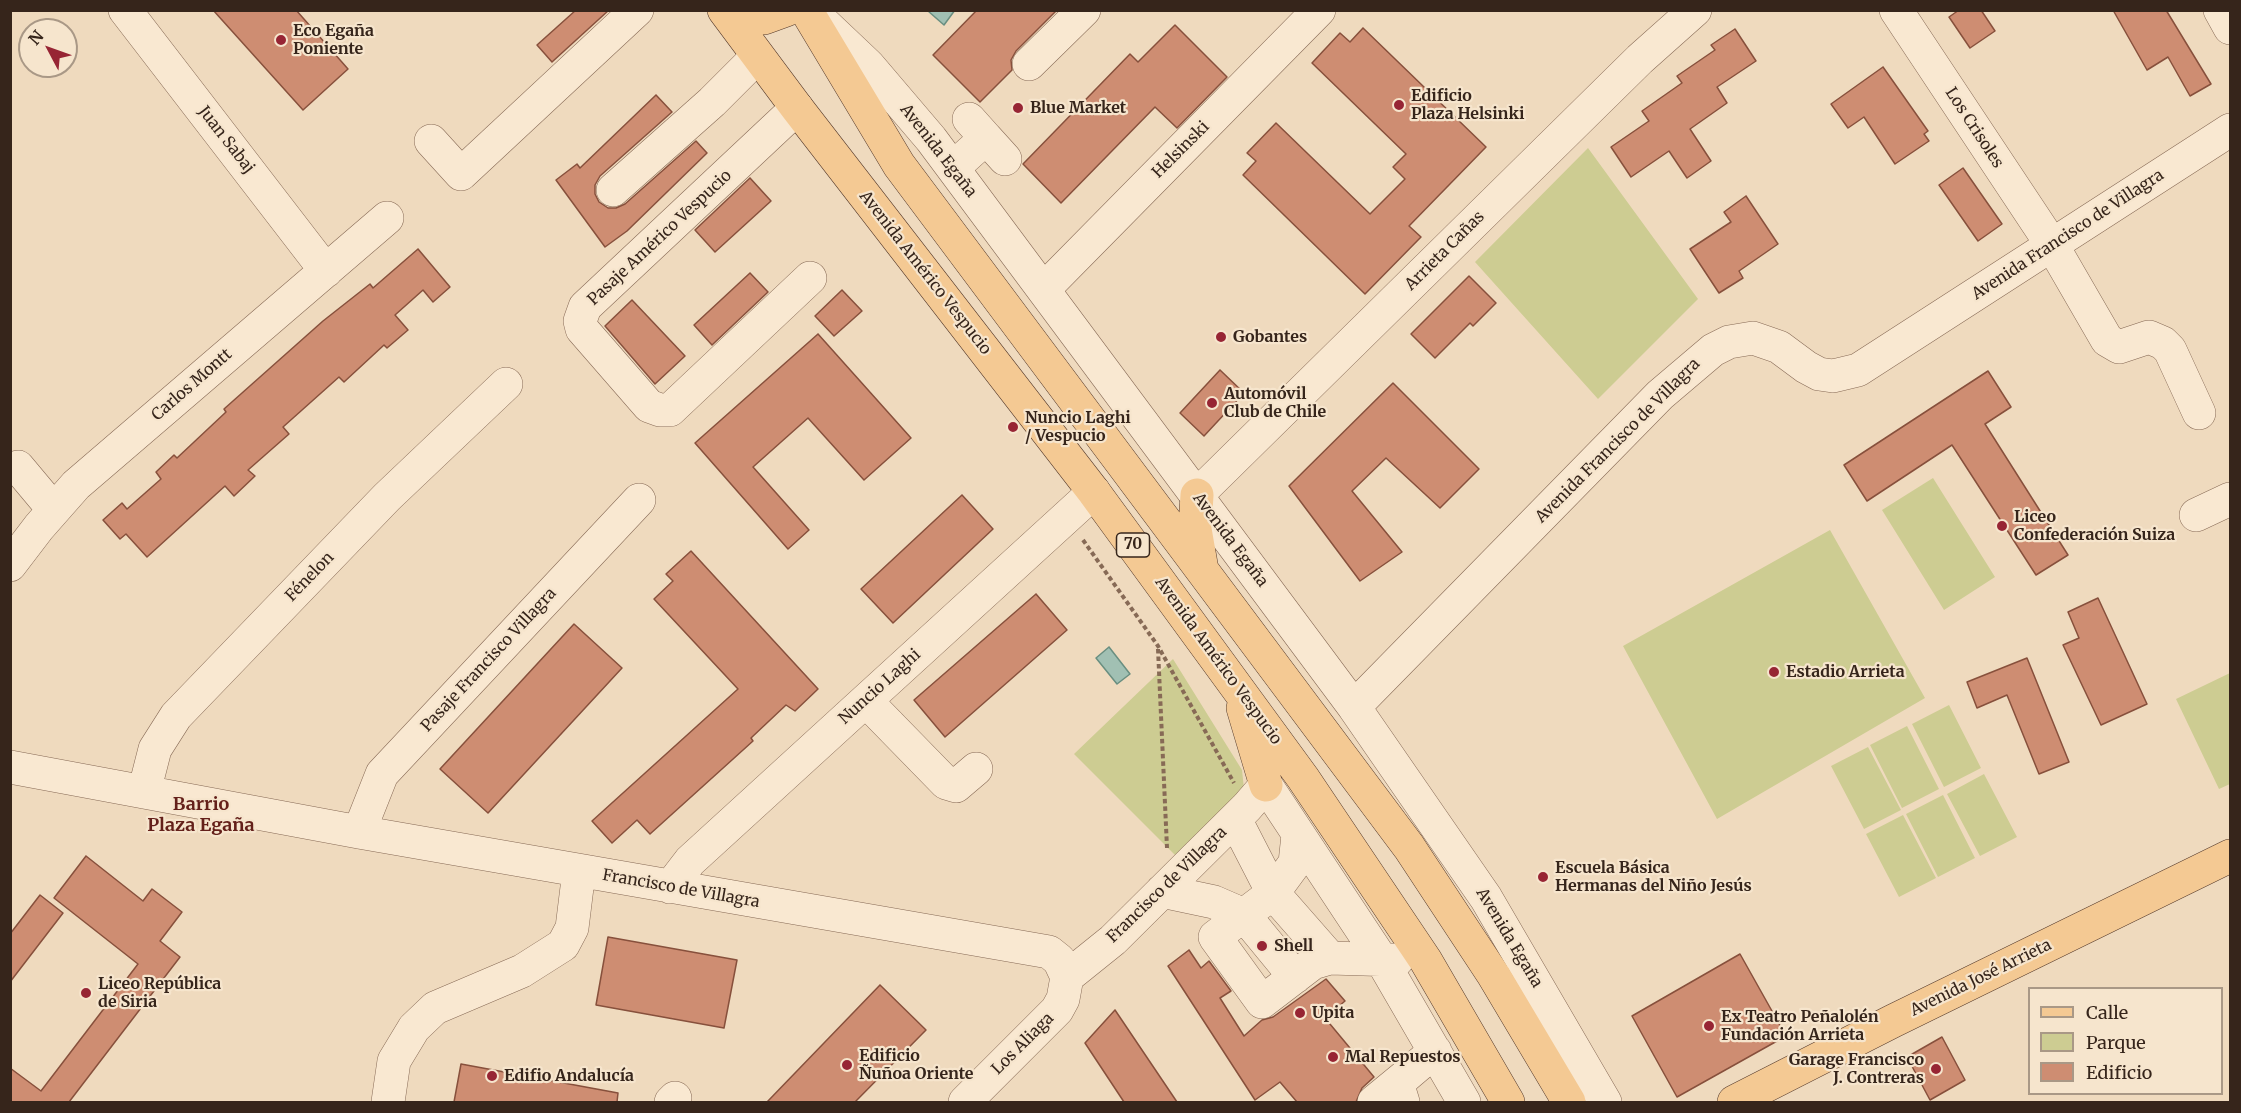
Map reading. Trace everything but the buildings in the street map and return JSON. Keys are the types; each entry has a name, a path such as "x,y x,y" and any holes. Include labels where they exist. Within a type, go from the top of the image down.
{"main road":[{"path":"725,10 745,16 764,18 786,10"},
{"name":"Avenida Américo Vespucio","path":"725,10 757,57 1094,492 1303,778 1425,961 1508,1102"},
{"name":"70","path":"806,10 899,165 1409,848 1494,976 1569,1102"},
{"path":"1197,495 1195,529 1202,572"},
{"path":"1235,684 1249,804"},
{"name":"Avenida José Arrieta","path":"1734,1102 1893,1021 2230,856"}],"street":[{"name":"Juan Sabaj","path":"125,10 326,271"},
{"path":"431,141 461,174 638,10"},
{"name":"Avenida Egaña","path":"810,10 868,65 953,168 1354,706 1486,898 1605,1102"},
{"path":"1029,64 1084,10"},
{"name":"Helsinski","path":"1044,289 1319,10"},
{"name":"Arrieta Cañas","path":"1197,495 1640,59 1695,10"},
{"name":"Los Crisoles","path":"1896,10 2052,245 2107,340 2119,347 2149,337 2163,343 2170,350 2199,413"},
{"path":"2220,10 2230,28"},
{"path":"613,190 712,102 757,57"},
{"name":"Pasaje Américo Vespucio","path":"797,108 585,307 580,321 582,329 650,406 660,410 670,410 810,278"},
{"name":"Avenida Francisco de Villagra","path":"1354,706 1660,395 1713,350 1729,342 1754,338 1779,347 1806,368 1819,374 1845,375 1882,355 2230,130"},
{"path":"953,168 987,139"},
{"name":"Carlos Montt","path":"10,565 76,485 387,218"},
{"name":"Fénelon","path":"144,792 155,749 172,721 387,497 506,384"},
{"path":"18,467 54,510"},
{"name":"Nuncio Laghi","path":"670,887 690,861 1094,492"},
{"path":"2196,515 2230,499"},
{"name":"Pasaje Francisco Villagra","path":"359,832 382,774 639,500"},
{"path":"866,701 946,783 956,786 976,769"},
{"name":"Francisco de Villagra","path":"10,768 588,873 1049,952 1059,960 1067,977 1113,940 1249,804"},
{"path":"1249,804 1298,835 1381,959 1464,1102"},
{"path":"1249,804 1273,893 1330,958"},
{"path":"1298,835 1295,863 1273,893 1215,937 1262,1002 1313,963 1330,958 1425,961"},
{"path":"388,1102 394,1061 414,1028 435,1008 522,971 563,945 572,928 588,873"},
{"path":"407,1102 410,1069 420,1052 453,1021 554,976 574,960 585,942 588,873"},
{"path":"1165,888 1215,902 1244,915"},
{"name":"Los Aliaga","path":"965,1102 1057,1010 1063,999 1067,977"},
{"path":"1374,1102 1402,1091 1435,1051"}],"path":[{"path":"1067,517 1158,646 1249,804"},
{"path":"1158,646 1165,888"}],"green space":[{"path":"1588,148 1698,299 1598,399 1475,262"},
{"path":"1933,478 1995,577 1944,610 1882,510"},
{"name":"Estadio Arrieta","path":"1830,530 1925,698 1717,819 1623,646"},
{"path":"1173,659 1242,770 1244,789 1178,858 1074,754"},
{"path":"2230,673 2230,784 2219,789 2176,699"},
{"path":"1949,705 1981,768 1944,787 1912,724"},
{"path":"1907,726 1939,789 1902,808 1870,745"},
{"path":"1868,747 1901,810 1864,829 1831,766"},
{"path":"1984,774 2017,837 1980,856 1947,794"},
{"path":"1943,795 1975,858 1938,877 1906,814"},
{"path":"1903,815 1936,878 1899,897 1866,834"}],"shaded area":[{"path":"928,10 955,10 944,25 928,11"},
{"path":"1109,647 1130,674 1117,684 1096,658"}],"place":[{"name":"Eco Egaña Poniente","path":"281,40"},
{"name":"Edificio Plaza Helsinki","path":"1399,105"},
{"name":"Blue Market","path":"1018,108"},
{"name":"Gobantes","path":"1221,337"},
{"name":"Automóvil Club de Chile","path":"1212,403"},
{"name":"Nuncio Laghi / Vespucio","path":"1013,427"},
{"name":"Liceo Confederación Suiza","path":"2002,526"},
{"name":"Estadio Arrieta","path":"1774,672"},
{"name":"Escuela Básica Hermanas del Niño Jesús","path":"1543,877"},
{"name":"Shell","path":"1262,946"},
{"name":"Liceo República de Siria","path":"86,993"},
{"name":"Upita","path":"1300,1013"},
{"name":"Ex Teatro Peñalolén Fundación Arrieta","path":"1709,1026"},
{"name":"Mal Repuestos","path":"1333,1057"},
{"name":"Edificio Ñuñoa Oriente","path":"847,1065"},
{"name":"Garage Francisco J. Contreras","path":"1936,1069"},
{"name":"Edifio Andalucía","path":"492,1076"}],"district":[{"name":"Barrio Plaza Egaña","path":"201,815"}]}
